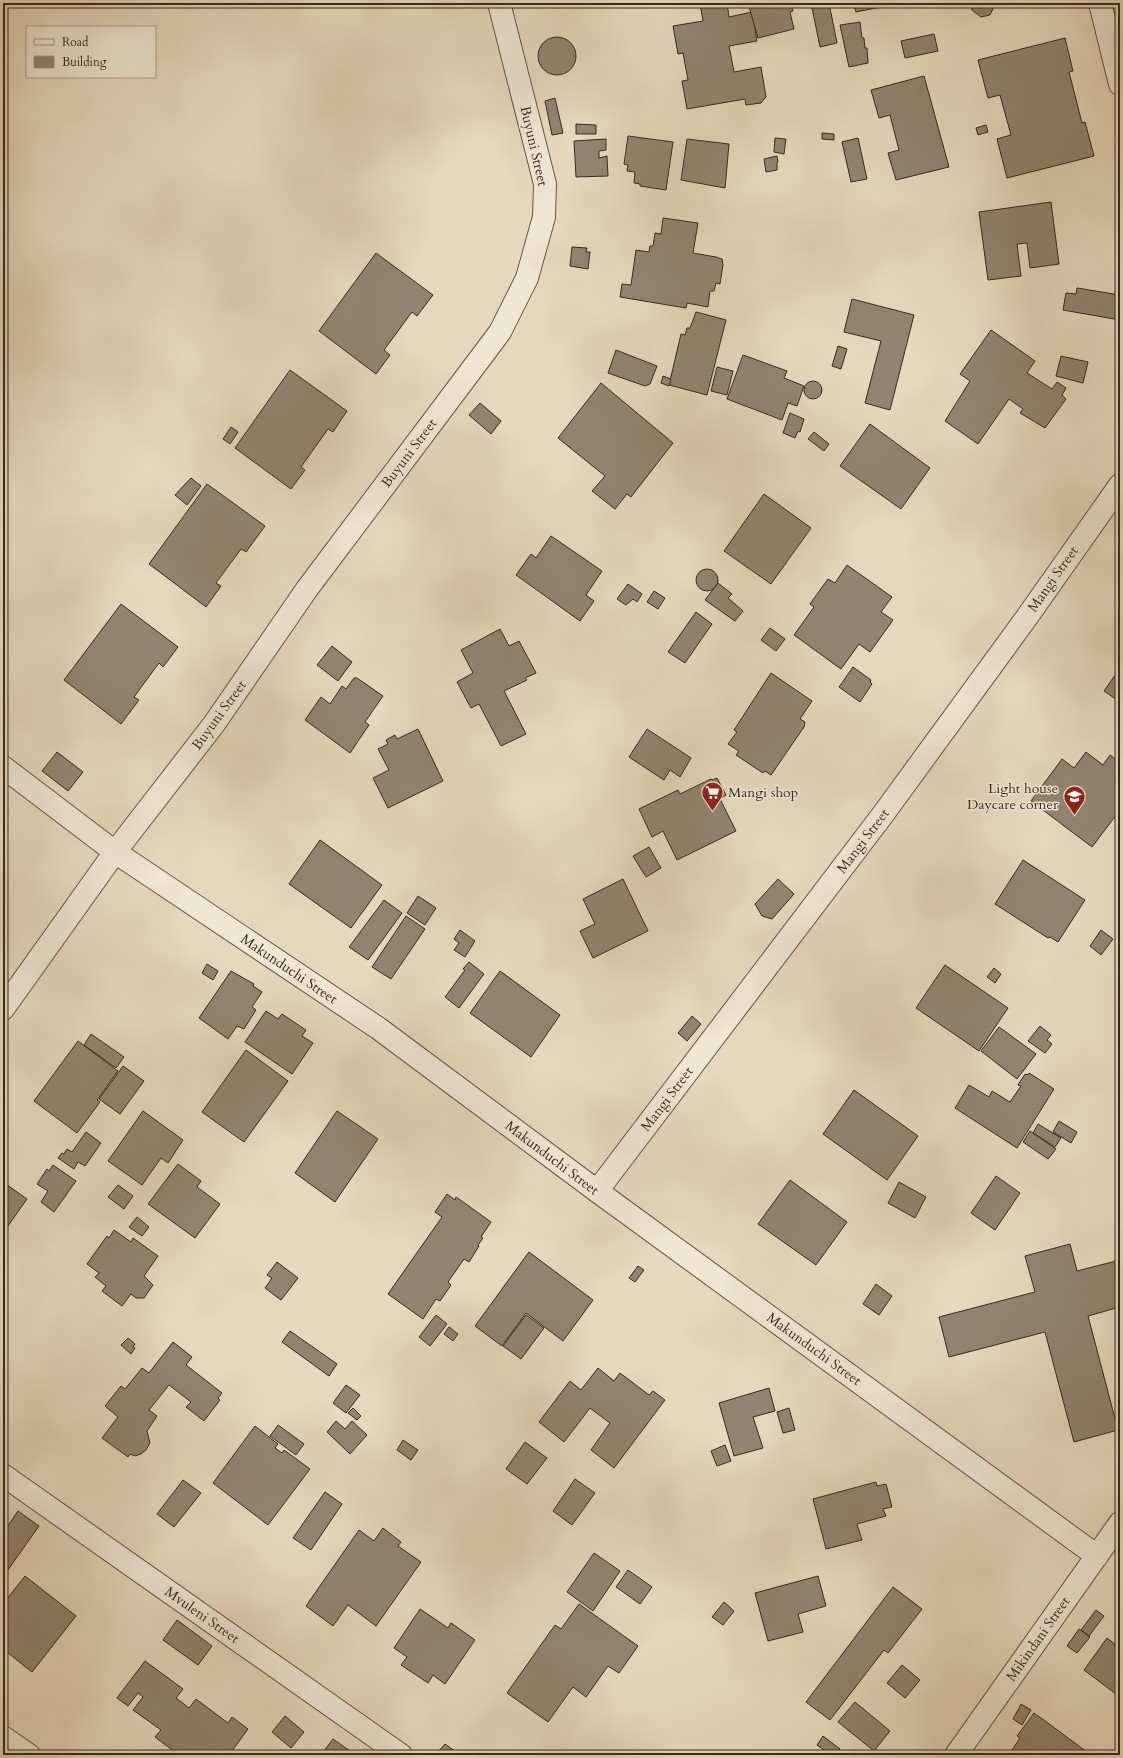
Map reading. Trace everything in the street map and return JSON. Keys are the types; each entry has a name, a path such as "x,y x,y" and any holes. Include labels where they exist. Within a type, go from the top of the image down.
{"street":[{"name":"Buyuni Street","path":"3,1009 115,852 214,724 307,589 500,332 528,278 544,217 545,184 499,3"},
{"path":"1100,3 1120,84"},
{"name":"Mangi Street","path":"598,1191 884,813 1027,617 1120,485"},
{"name":"Makunduchi Street","path":"3,767 115,852 378,1028 1097,1556"},
{"name":"Mvuleni Street","path":"3,1475 400,1755"},
{"name":"Mikindani Street","path":"956,1755 1120,1523"},
{"path":"3,1737 29,1755"}],"building":[{"path":"727,3 729,17 752,12 757,41 729,46 734,72 761,67 766,97 761,103 746,105 745,99 687,109 682,81 688,80 683,53 678,54 673,26 703,21 700,4"},
{"path":"748,3 794,3 791,4 793,11 790,12 794,29 758,38"},
{"path":"811,3 829,3 837,43 820,47"},
{"path":"853,3 895,3 896,4 856,12"},
{"path":"970,3 998,3 995,4 990,15 981,17 972,10"},
{"path":"860,22 862,38 864,38 865,48 867,48 868,63 849,67 840,25"},
{"path":"934,34 938,51 905,58 901,41"},
{"path":"557,37 567,40 573,46 576,56 573,66 567,72 557,75 547,72 541,66 538,56 541,46 547,40"},
{"path":"1065,38 1073,71 1069,72 1082,123 1085,122 1094,156 1007,178 997,139 1011,135 1000,95 988,98 978,60"},
{"path":"924,76 949,167 896,180 888,153 899,150 890,115 879,118 871,90"},
{"path":"555,98 563,133 552,135 545,101"},
{"path":"576,124 596,125 596,134 576,134"},
{"path":"986,125 988,132 978,135 976,128"},
{"path":"822,133 834,134 834,140 822,139"},
{"path":"628,136 673,142 666,190 640,186 640,184 634,183 635,172 627,171 628,165 624,164"},
{"path":"775,138 786,139 784,154 774,152"},
{"path":"858,138 867,179 851,182 842,142"},
{"path":"606,139 606,150 599,151 599,158 607,156 608,176 576,177 574,141"},
{"path":"687,139 729,144 725,188 681,180"},
{"path":"777,156 777,170 766,172 764,159"},
{"path":"1051,202 1059,264 1030,268 1027,243 1017,244 1021,276 988,280 979,212"},
{"path":"663,218 698,223 693,253 722,259 723,265 720,284 716,283 714,291 710,291 708,307 687,303 686,308 620,297 622,284 631,285 636,250 649,252 650,246 653,246 655,233 661,234"},
{"path":"572,247 587,248 586,252 590,252 588,269 570,266"},
{"path":"376,253 433,295 417,316 412,312 384,350 390,355 376,374 319,331"},
{"path":"1077,288 1120,295 1120,320 1063,310 1066,293 1076,294"},
{"path":"852,299 914,315 890,410 865,403 881,341 844,332"},
{"path":"696,312 726,320 707,395 669,385 681,334 685,335 687,328 690,328"},
{"path":"991,330 1035,361 1027,373 1052,389 1057,382 1066,388 1062,395 1066,399 1045,428 1020,413 1023,409 1009,399 978,444 945,421 970,381 960,374"},
{"path":"838,346 847,349 841,369 832,366"},
{"path":"616,350 657,366 650,384 645,386 608,373"},
{"path":"743,355 787,371 784,378 804,386 797,406 788,403 782,420 727,399"},
{"path":"1061,356 1088,362 1083,383 1056,376"},
{"path":"717,367 733,371 727,395 711,391"},
{"path":"290,370 347,411 333,432 328,429 301,467 305,470 291,489 235,448"},
{"path":"663,376 671,379 669,386 661,383"},
{"path":"813,381 819,384 822,390 819,396 813,399 807,396 804,390 807,384"},
{"path":"601,383 673,443 631,497 627,494 615,509 592,491 605,476 558,438"},
{"path":"480,403 501,421 491,434 469,415"},
{"path":"790,413 804,419 800,432 798,431 795,438 783,433"},
{"path":"870,424 930,468 901,509 840,466"},
{"path":"231,427 238,432 230,444 223,439"},
{"path":"814,432 829,444 824,451 808,439"},
{"path":"191,478 201,486 187,505 175,495"},
{"path":"207,484 265,526 246,552 241,549 216,583 221,586 206,607 149,564"},
{"path":"764,494 811,528 771,584 724,551"},
{"path":"551,536 602,571 586,595 594,601 580,621 516,575 531,554 536,558"},
{"path":"847,565 892,597 881,612 893,620 870,652 859,644 841,669 794,635 814,607 810,604 828,579 835,583"},
{"path":"707,569 711,570 717,576 717,584 711,590 707,591 703,590 697,584 696,580 697,576 703,570"},
{"path":"718,583 732,594 728,598 743,611 735,621 705,600"},
{"path":"628,584 642,594 637,602 633,599 626,605 617,599"},
{"path":"654,591 665,598 658,609 647,602"},
{"path":"121,604 178,647 163,667 159,663 134,697 139,700 121,724 64,680"},
{"path":"696,612 712,624 685,663 668,652"},
{"path":"770,628 785,639 776,651 761,640"},
{"path":"500,629 509,646 519,641 536,673 525,678 527,680 504,691 526,734 501,746 479,704 471,708 457,682 473,673 461,650"},
{"path":"332,646 352,662 338,681 317,665"},
{"path":"853,667 871,680 870,682 872,684 860,702 839,687"},
{"path":"1120,668 1120,702 1104,691"},
{"path":"771,673 812,701 800,719 805,722 804,727 771,775 765,771 763,773 736,755 739,751 728,744 737,732 734,730"},
{"path":"354,678 357,678 383,696 365,722 369,725 350,753 305,720 321,697 330,704 342,686 346,689"},
{"path":"418,729 443,781 388,808 373,778 389,770 378,749 388,744 386,740 395,735 397,739"},
{"path":"647,729 691,758 680,777 670,770 664,780 629,757"},
{"path":"57,752 83,772 68,791 42,771"},
{"path":"1086,752 1103,765 1110,755 1120,762 1120,792 1116,798 1120,801 1120,810 1092,847 1031,801 1062,759 1074,768"},
{"path":"717,778 726,795 720,799 736,831 677,860 663,831 652,837 639,809 678,790 680,794 711,779"},
{"path":"320,840 382,885 351,928 289,884"},
{"path":"649,847 661,868 646,877 633,856"},
{"path":"1023,860 1085,900 1058,942 1050,937 1048,938 995,904"},
{"path":"623,879 648,931 593,958 580,931 595,924 583,899"},
{"path":"778,879 794,894 772,919 762,916 755,904"},
{"path":"418,896 436,908 425,925 407,913"},
{"path":"384,900 402,913 368,960 349,947"},
{"path":"406,916 425,929 391,979 372,967"},
{"path":"460,930 475,941 465,957 454,950 459,943 454,939"},
{"path":"1101,930 1113,939 1101,955 1090,946"},
{"path":"469,962 484,974 459,1008 445,997 465,970 463,969"},
{"path":"207,964 218,971 213,980 202,973"},
{"path":"945,965 1008,1008 979,1051 916,1008"},
{"path":"994,968 1001,974 995,983 987,977"},
{"path":"231,971 254,984 253,986 262,992 252,1007 256,1010 244,1029 237,1026 228,1039 199,1018"},
{"path":"500,971 560,1015 531,1057 470,1013"},
{"path":"266,1011 278,1019 282,1014 306,1030 302,1036 313,1043 292,1074 245,1042"},
{"path":"692,1016 701,1024 687,1041 678,1033"},
{"path":"1040,1026 1051,1035 1047,1040 1052,1044 1045,1053 1028,1041"},
{"path":"999,1027 1036,1054 1017,1079 981,1051"},
{"path":"91,1034 124,1057 116,1068 84,1045"},
{"path":"78,1041 118,1071 97,1100 100,1102 77,1133 34,1101"},
{"path":"246,1050 288,1081 244,1142 202,1112"},
{"path":"123,1066 144,1081 120,1114 99,1099"},
{"path":"1029,1073 1054,1089 1017,1148 955,1108 969,1085 989,1097 992,1091 1010,1102 1021,1086 1018,1085 1025,1074 1028,1075"},
{"path":"854,1090 918,1136 887,1180 823,1134"},
{"path":"143,1111 183,1140 168,1163 161,1158 142,1185 108,1161"},
{"path":"337,1111 378,1139 335,1202 295,1173"},
{"path":"1059,1121 1077,1132 1071,1143 1053,1132"},
{"path":"1038,1124 1061,1138 1055,1147 1033,1133"},
{"path":"1030,1131 1056,1149 1048,1159 1023,1142"},
{"path":"86,1132 101,1143 85,1166 78,1162 74,1169 58,1158 62,1153 64,1154 67,1149 72,1152"},
{"path":"178,1164 201,1181 197,1187 220,1204 195,1238 148,1204"},
{"path":"53,1165 76,1181 54,1212 41,1202 48,1191 37,1184 47,1169 49,1171"},
{"path":"996,1176 1020,1193 995,1230 971,1213"},
{"path":"790,1180 847,1222 816,1265 758,1224"},
{"path":"3,1182 27,1199 3,1233"},
{"path":"899,1182 926,1197 915,1218 888,1203"},
{"path":"118,1185 133,1196 124,1209 108,1197"},
{"path":"447,1194 455,1200 456,1197 491,1222 481,1237 483,1238 469,1262 464,1259 448,1282 451,1285 440,1301 436,1299 423,1319 388,1294 442,1217 435,1212"},
{"path":"137,1217 149,1227 142,1236 129,1227"},
{"path":"114,1230 131,1242 133,1238 158,1256 144,1276 153,1285 144,1298 136,1298 131,1294 122,1306 102,1291 106,1286 95,1277 99,1273 87,1264 107,1236 109,1238"},
{"path":"1070,1244 1077,1271 1120,1260 1120,1307 1088,1316 1118,1430 1074,1442 1045,1332 949,1357 939,1317 1035,1292 1025,1256"},
{"path":"529,1252 593,1300 563,1341 526,1313 502,1346 475,1326"},
{"path":"277,1262 298,1278 281,1300 265,1288 272,1278 267,1275"},
{"path":"638,1266 644,1270 635,1282 629,1278"},
{"path":"876,1284 892,1296 879,1315 863,1304"},
{"path":"436,1315 447,1324 430,1346 419,1337"},
{"path":"526,1315 544,1328 521,1359 503,1346"},
{"path":"449,1327 458,1334 453,1341 444,1334"},
{"path":"290,1331 337,1364 329,1376 282,1342"},
{"path":"128,1338 135,1344 133,1347 135,1348 131,1354 121,1345"},
{"path":"173,1342 192,1357 186,1365 222,1393 218,1398 220,1400 204,1421 186,1407 191,1402 169,1385 149,1410 157,1416 147,1431 150,1443 146,1450 141,1454 135,1456 130,1454 128,1457 102,1438 118,1417 105,1406 121,1386 125,1389 142,1368 149,1373"},
{"path":"598,1368 614,1381 620,1373 649,1395 653,1391 665,1400 614,1468 591,1450 610,1423 590,1408 564,1442 539,1422 570,1381 581,1390"},
{"path":"346,1385 360,1395 346,1413 333,1403"},
{"path":"769,1388 775,1411 753,1417 763,1448 734,1456 719,1403"},
{"path":"353,1408 361,1416 357,1420 348,1413"},
{"path":"789,1408 795,1430 783,1433 777,1412"},
{"path":"336,1421 345,1429 352,1421 367,1435 350,1454 327,1432"},
{"path":"278,1425 304,1444 296,1455 270,1436"},
{"path":"255,1426 278,1444 275,1448 282,1453 284,1450 310,1469 268,1525 213,1483"},
{"path":"403,1440 418,1450 411,1460 397,1450"},
{"path":"525,1442 547,1458 527,1484 506,1469"},
{"path":"725,1445 731,1461 717,1466 711,1451"},
{"path":"575,1479 595,1493 572,1525 553,1511"},
{"path":"183,1480 201,1493 174,1527 157,1514"},
{"path":"876,1482 877,1486 886,1484 892,1507 883,1509 886,1516 857,1524 862,1540 826,1549 813,1499"},
{"path":"325,1492 342,1504 311,1550 293,1538"},
{"path":"18,1511 39,1526 3,1577 3,1533"},
{"path":"383,1528 401,1542 398,1546 421,1562 376,1626 348,1605 333,1626 306,1606 359,1530 374,1541"},
{"path":"594,1553 620,1571 593,1611 567,1592"},
{"path":"628,1570 652,1587 640,1604 616,1587"},
{"path":"25,1576 76,1616 32,1672 3,1649 3,1604"},
{"path":"818,1576 826,1606 798,1614 803,1632 768,1641 755,1593"},
{"path":"893,1587 922,1609 888,1653 884,1650 830,1720 806,1702"},
{"path":"724,1602 734,1611 723,1625 712,1617"},
{"path":"579,1604 638,1646 619,1673 608,1666 586,1697 573,1687 548,1722 507,1693 555,1625 561,1629"},
{"path":"420,1609 448,1628 451,1623 475,1640 445,1684 433,1675 428,1683 401,1665 407,1657 394,1648"},
{"path":"1096,1610 1104,1616 1089,1636 1081,1630"},
{"path":"177,1620 212,1646 198,1665 163,1640"},
{"path":"1079,1629 1090,1637 1077,1653 1067,1646"},
{"path":"1107,1638 1120,1648 1120,1697 1084,1670"},
{"path":"145,1661 183,1689 176,1698 189,1708 196,1699 228,1723 232,1717 248,1729 229,1755 186,1755 189,1752 186,1750 183,1755 179,1755 155,1737 161,1730 133,1710 143,1697 138,1693 128,1706 117,1698"},
{"path":"902,1665 920,1680 905,1698 887,1683"},
{"path":"855,1702 890,1731 874,1751 838,1722"},
{"path":"1021,1704 1031,1710 1022,1725 1013,1719"},
{"path":"1034,1713 1091,1755 1018,1755 1012,1750 1020,1738 1017,1736"},
{"path":"285,1716 304,1732 291,1748 272,1732"},
{"path":"823,1736 840,1749 836,1755 831,1755 817,1745"},
{"path":"333,1739 353,1753 352,1755 321,1755"},
{"path":"445,1744 459,1754 439,1755 437,1753"}],"place":[{"name":"Mangi shop","path":"712,812"},
{"name":"Light house Daycare corner","path":"1074,816"}]}
